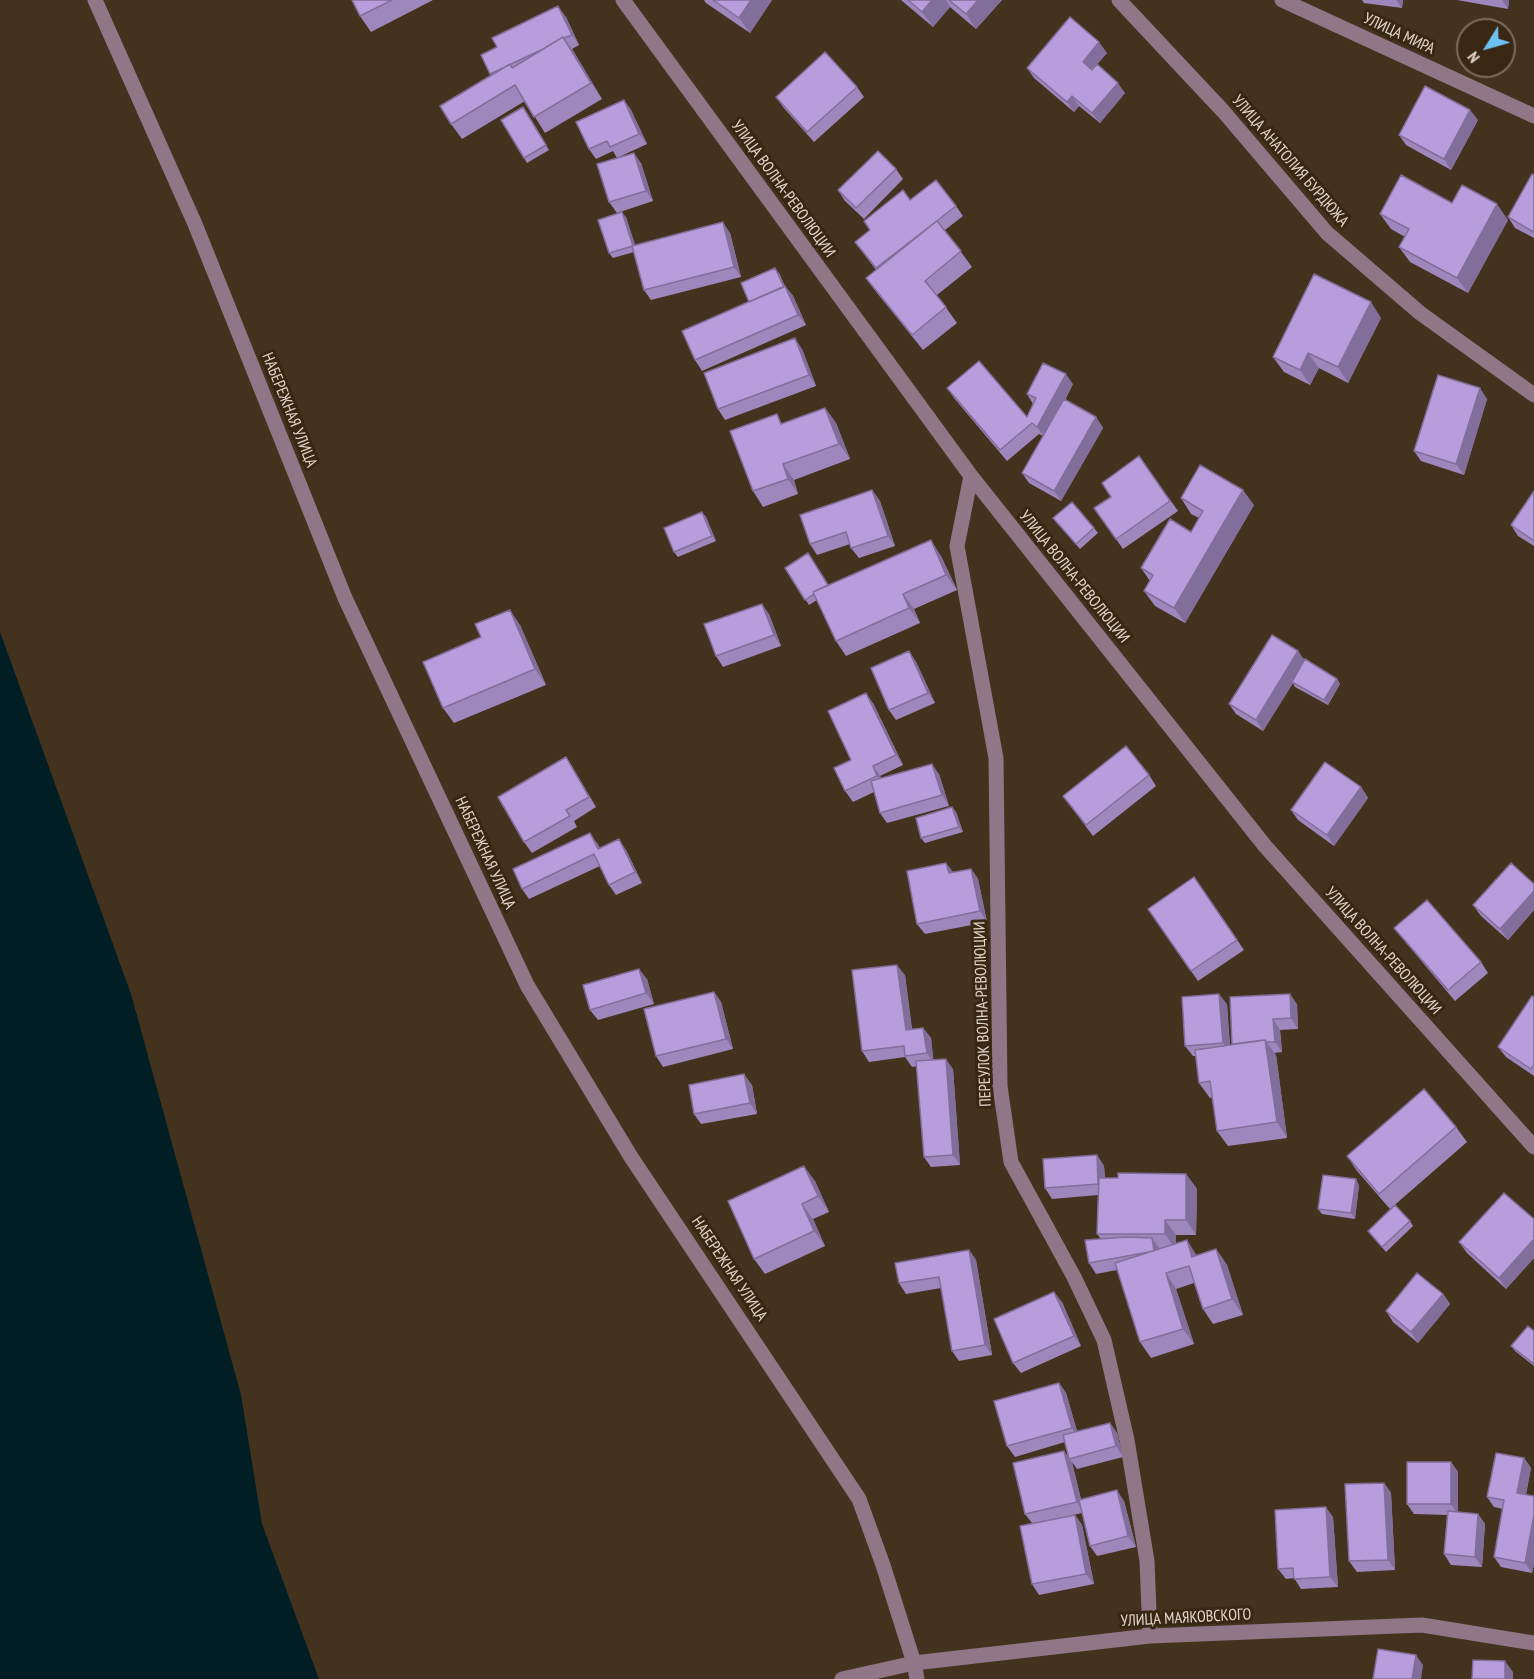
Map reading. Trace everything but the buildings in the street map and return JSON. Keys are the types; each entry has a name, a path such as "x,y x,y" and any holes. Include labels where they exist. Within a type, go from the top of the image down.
{"street":[{"name":"НАБЕРЕЖНАЯ УЛИЦА","path":"95,0 195,224 345,598 527,985 631,1156 859,1499 883,1565 916,1671"},
{"name":"УЛИЦА ВОЛНА-РЕВОЛЮЦИИ","path":"623,0 971,476 1265,846 1534,1147"},
{"name":"УЛИЦА АНАТОЛИЯ БУРДЮЖА","path":"1119,0 1129,6 1223,111 1327,233 1420,313 1534,395"},
{"name":"УЛИЦА МИРА","path":"1282,0 1534,116"},
{"name":"ПЕРЕУЛОК ВОЛНА-РЕВОЛЮЦИИ","path":"971,476 957,546 996,758 1000,1086 1011,1162 1074,1277 1104,1340 1127,1440 1147,1561 1150,1636"},
{"name":"УЛИЦА МАЯКОВСКОГО","path":"842,1679 916,1671 1150,1636 1422,1625 1534,1643"}],"water":[{"path":"0,632 131,994 241,1395 262,1524 319,1679 0,1679"}]}
